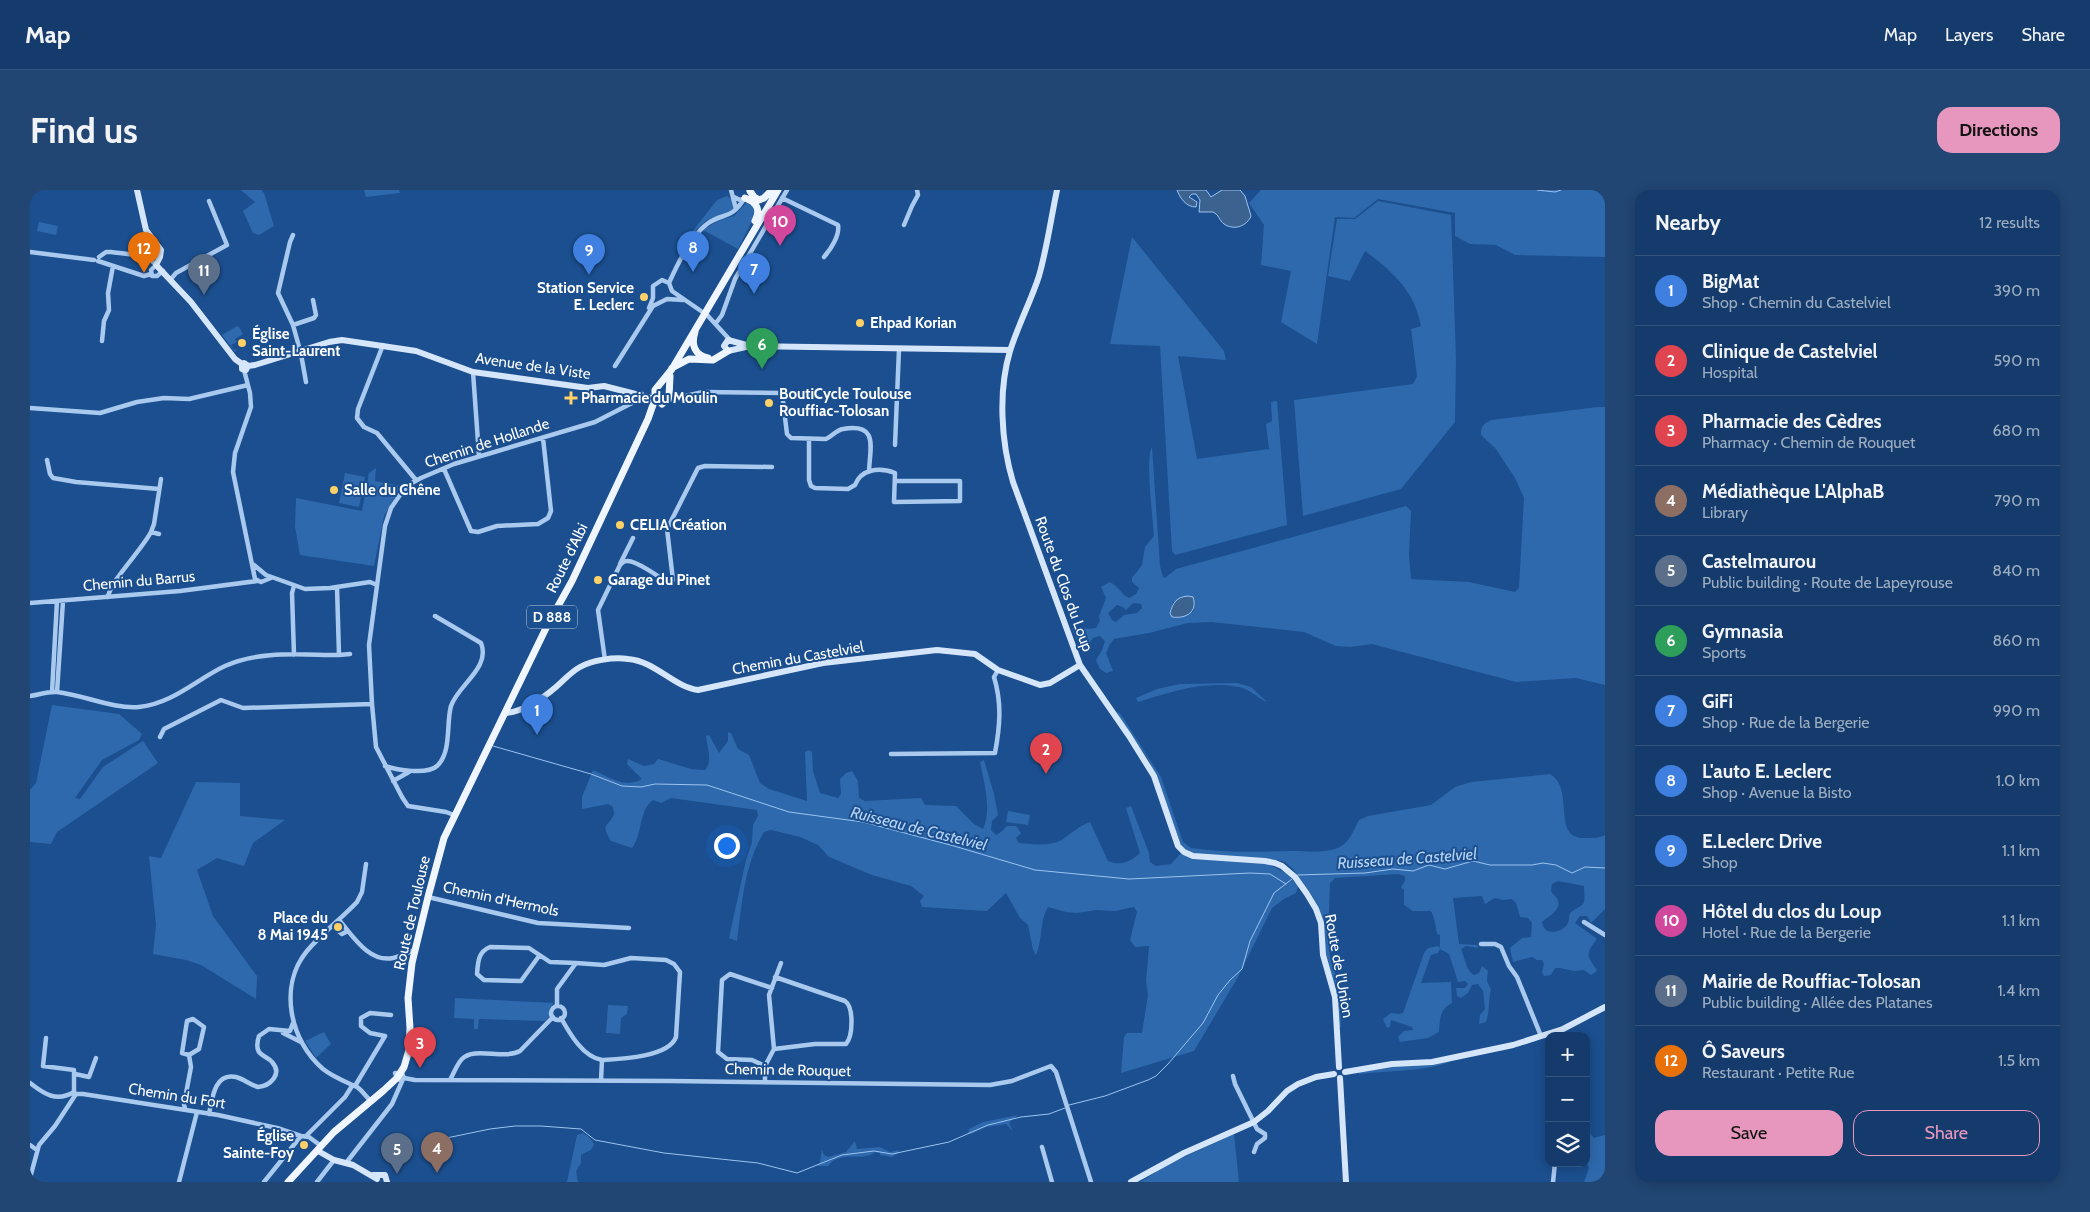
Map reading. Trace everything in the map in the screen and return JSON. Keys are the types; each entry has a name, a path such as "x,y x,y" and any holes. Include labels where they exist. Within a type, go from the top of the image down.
{"main road":[{"path":"750,190 754,197 760,200 777,192"},
{"path":"672,368 668,390 669,395 665,401 655,399 657,389 672,368 777,192"},
{"path":"732,266 758,215 756,205 744,199"},
{"path":"696,326 693,345 701,356 707,358 714,357 729,345"},
{"path":"672,368 689,359 713,360 729,345"},
{"path":"657,389 665,388 668,390"},
{"name":"Route d'Albi","path":"454,815 506,713 548,624 572,581 648,419 655,399"},
{"name":"Route d'Albi","path":"648,419 656,408 665,401"},
{"name":"Route de Toulouse","path":"319,1148 370,1100 400,1077 410,1050 408,998 414,954 443,843 454,815"},
{"name":"D 888","path":"288,1182 319,1148"}],"street":[{"path":"137,190 146,230 161,250 156,265 151,270 151,274"},
{"path":"732,190 736,209"},
{"path":"701,312 672,291 669,283 674,271 700,230 710,222 731,215 750,190"},
{"path":"777,192 787,190"},
{"path":"904,225 918,195 917,190"},
{"name":"Route du Clos du Loup","path":"1057,190 1039,274 1010,350 1004,399 1006,460 1080,665 1154,776 1173,835 1182,850 1188,854 1200,857 1265,861 1282,866 1295,877"},
{"path":"777,192 838,225 838,230 829,251 824,257"},
{"path":"716,323 722,315 735,279 777,192"},
{"path":"734,197 744,199"},
{"path":"171,279 176,274 227,245 209,201"},
{"path":"293,235 278,293 293,325 301,351 306,382"},
{"path":"30,252 97,259 144,276 151,274 157,276 163,272"},
{"path":"97,259 106,252 111,252 152,260 171,279 235,359 245,367 251,400 250,412 235,453 233,472 256,578"},
{"path":"102,341 104,322 109,310 108,293 113,266"},
{"path":"615,366 651,304 654,286 674,271"},
{"path":"660,281 669,283"},
{"path":"642,321 653,306 665,299 672,291"},
{"path":"653,293 657,298 683,300"},
{"path":"293,325 314,318 316,315 313,300"},
{"path":"708,316 724,334 729,345 1010,350"},
{"name":"Avenue de la Viste","path":"245,367 329,342 342,340 416,351 473,372 588,388 604,386 642,394 655,399"},
{"path":"383,345 358,408 357,418 364,427 377,433 416,480"},
{"path":"895,446 898,349"},
{"path":"473,372 479,456"},
{"path":"30,408 100,413 137,402 164,398 189,400 248,385"},
{"name":"Avenue de la Viste","path":"642,394 657,389"},
{"path":"668,390 682,396"},
{"path":"665,401 703,392 782,393 787,434 791,438 809,440 830,438 834,432 843,429 863,430 869,434 869,471"},
{"name":"Chemin de Hollande","path":"454,815 442,811 410,807 392,780 376,746 372,704 370,645 386,520 400,495 416,480 479,456 543,438 611,415 638,399 642,394"},
{"path":"444,468 471,531 478,532 497,526 541,523 548,518 551,510 543,438"},
{"path":"809,440 809,480 811,486 815,488 852,488 855,486 860,475 869,471 889,471 895,473 894,481 894,502 960,501 960,481 894,481"},
{"path":"47,460 50,474 53,478 76,482 159,489"},
{"path":"620,565 624,561 630,562 667,582 672,582 667,529 698,468 706,466 772,467"},
{"path":"108,597 112,586 151,532 161,479"},
{"path":"151,532 158,534"},
{"path":"605,660 598,610 633,538"},
{"path":"252,562 262,573 305,590 370,582 377,585"},
{"path":"256,578 262,573"},
{"path":"262,573 264,580"},
{"path":"256,578 264,580 272,578"},
{"name":"Chemin du Barrus","path":"30,603 180,591 250,582 256,578"},
{"path":"294,586 292,593 294,655"},
{"path":"337,587 339,655"},
{"path":"55,692 57,601"},
{"path":"55,692 63,601"},
{"path":"385,766 410,771 432,769 440,762 447,742 451,706 475,673 483,649 481,642 435,616"},
{"name":"Chemin du Castelviel","path":"506,713 515,712 529,706 555,688 578,668 605,660 628,658 643,662 686,686 698,690 823,664 937,650 974,654 998,670 1045,685 1080,665"},
{"path":"30,696 55,692 138,707 162,702 213,672 242,659 258,656 350,654"},
{"path":"891,754 995,752 1000,697 994,677 998,670"},
{"path":"160,737 164,729 222,700 243,708 372,704"},
{"path":"510,703 517,707 529,706"},
{"path":"392,780 400,769"},
{"path":"392,780 410,771"},
{"path":"209,1114 216,1086 222,1080 235,1077 258,1087 271,1083 275,1075 274,1065 259,1052 257,1041 259,1036 265,1030 290,1031 293,1027 291,999 300,963 308,950 357,902 360,897 366,864"},
{"name":"Route de l'Union","path":"1295,877 1313,902 1321,923 1324,955 1336,1008 1339,1067"},
{"name":"Chemin d'Hermols","path":"428,897 538,923 629,928"},
{"path":"338,920 366,950 377,958 386,959 414,954"},
{"path":"1584,922 1605,935"},
{"path":"333,926 342,934 348,930"},
{"path":"1481,944 1495,944 1503,950 1509,966 1517,977 1541,1036"},
{"path":"539,956 522,981 484,980 477,974 479,956 485,949 490,947 529,948 550,962 604,965 632,958 666,960 674,964 680,972 676,1037 674,1042 665,1049 628,1059 602,1060 594,1058 572,1037 561,1018"},
{"path":"557,1006 557,989 576,963"},
{"path":"765,1082 765,1066 774,1049 769,999 780,963"},
{"path":"765,1066 752,1060 727,1059 718,1052 722,980 730,974 772,988"},
{"path":"774,1049 815,1044 846,1044 849,1039 851,1012 850,1006 844,1001 776,977"},
{"path":"553,1017 551,1010 557,1006"},
{"path":"557,1006 564,1010 561,1018"},
{"path":"1563,1032 1605,1007"},
{"path":"264,1182 303,1136 344,1097 385,1036 370,1033 360,1026 362,1018 370,1013 391,1015"},
{"path":"553,1017 561,1018"},
{"path":"450,1080 461,1060 467,1055 514,1055 553,1017"},
{"path":"194,1019 204,1027 199,1049 189,1055 182,1053 182,1048 187,1021 194,1019"},
{"path":"293,1021 302,1042"},
{"path":"278,1030 302,1042 324,1069 353,1086 370,1100"},
{"path":"1340,1078 1345,1072 1392,1064 1432,1062 1513,1045 1545,1035"},
{"path":"30,1178 37,1150 58,1122 75,1093 75,1074 72,1068 43,1066 46,1038"},
{"path":"185,1109 184,1104 192,1067 189,1055"},
{"path":"75,1074 89,1077 96,1058"},
{"path":"601,1080 602,1060"},
{"name":"Chemin de Rouquet","path":"400,1077 450,1080 990,1085 1012,1081 1051,1066 1056,1072 1091,1182"},
{"path":"1334,1074 1334,1070 1339,1067 1343,1068 1345,1072"},
{"path":"1334,1074 1340,1078"},
{"path":"1131,1182 1184,1153 1254,1122 1293,1086 1308,1079 1334,1074"},
{"path":"1233,1076 1257,1129 1265,1134 1265,1138 1258,1144 1254,1152"},
{"path":"350,1164 359,1146 368,1137 392,1104 400,1077"},
{"path":"1340,1078 1346,1182"},
{"name":"Chemin du Fort","path":"30,1084 42,1093 52,1097 64,1097 75,1093 185,1109 277,1128 303,1136 319,1148"},
{"path":"179,1182 197,1112"},
{"path":"30,1145 37,1150"},
{"path":"1042,1147 1052,1182"},
{"path":"319,1148 334,1160 350,1164 381,1180"},
{"path":"317,1182 334,1160"},
{"path":"1553,1182 1555,1167"}],"shaded area":[{"path":"241,190 261,190 264,193 274,226 259,235 253,233 243,211 255,202"},
{"path":"364,190 399,190 400,193 366,197"},
{"path":"1177,190 1206,190 1211,197 1222,190 1240,190 1245,196 1251,216 1243,225 1236,227 1228,226 1213,212 1199,212 1200,200 1196,194 1192,194 1189,197 1197,202 1196,207 1192,207 1184,202"},
{"path":"1261,190 1605,190 1605,257 1515,255 1496,245 1470,244 1455,236 1455,213 1378,199 1354,218 1335,217 1317,344 1281,322 1291,271 1261,265 1264,225 1249,203"},
{"path":"727,196 733,200 734,208 732,211 707,220 697,229 684,251 681,246 717,200"},
{"path":"1378,201 1451,215 1456,359 1455,422 1401,489 1303,516 1294,400 1413,384 1417,376 1411,329 1421,326 1414,302 1393,274 1365,251 1350,281 1328,276 1337,219 1355,219"},
{"path":"747,202 755,207 755,215 738,249 703,230 718,221 734,216"},
{"path":"39,222 58,226 56,235 37,231"},
{"path":"1132,237 1224,351 1226,360 1178,356 1197,459 1269,449 1266,424 1272,421 1271,402 1277,401 1287,525 1175,555 1172,551 1160,346 1110,344"},
{"path":"237,326 243,334 235,339 237,342 231,345 233,349 237,350 235,352 222,335"},
{"path":"1605,407 1605,685 1576,678 1516,682 1372,644 1350,647 1336,646 1304,632 1211,622 1188,623 1149,633 1114,639 1106,653 1113,671 1106,673 1100,669 1096,660 1105,641 1100,636 1093,638 1089,644 1088,651 1082,653 1072,628 1096,628 1100,621 1099,616 1106,598 1101,587 1110,582 1129,598 1136,594 1139,588 1132,582 1132,578 1142,565 1145,547 1154,536 1149,475 1152,447 1160,566 1165,578 1176,569 1406,506 1411,511 1409,555 1411,579 1469,582 1515,592 1519,588 1524,498 1515,478 1496,449 1481,435 1483,426 1491,420","holes":["1194,601 1193,612 1170,613 1173,602","1133,603 1141,604 1142,608 1137,613 1124,615 1116,622 1112,620 1108,613 1117,605 1126,610"]},
{"path":"376,468 375,481 401,486 384,516 374,566 300,555 295,527 296,498 362,511 369,473"},
{"path":"345,473 365,477 359,507 339,503"},
{"path":"1188,596 1193,597 1194,602 1194,607 1190,613 1182,617 1172,617 1170,613 1172,606 1176,601"},
{"path":"1237,683 1251,687 1267,702 1243,688 1226,685 1188,688 1138,702 1136,698 1157,689 1180,684"},
{"path":"52,705 119,714 142,734 139,740 102,760 75,798 80,799 103,767 143,741 158,763 57,832 51,844 30,842 30,790 36,783"},
{"path":"1115,712 1120,713 1161,777 1183,842 1191,848 1203,850 1254,852 1330,850 1344,844 1359,820 1368,816 1431,805 1455,787 1471,782 1550,774 1558,781 1562,791 1566,823 1569,831 1575,836 1586,838 1605,835 1605,909 1591,923 1587,916 1580,916 1575,923 1597,939 1590,949 1589,955 1597,971 1591,975 1584,970 1574,971 1555,968 1551,975 1544,976 1542,960 1532,957 1513,962 1510,948 1522,938 1531,937 1532,923 1528,918 1520,917 1516,903 1512,899 1503,900 1495,898 1485,904 1482,896 1453,898 1459,944 1477,945 1478,948 1466,946 1461,949 1467,967 1474,975 1479,973 1482,966 1488,971 1487,981 1491,990 1486,1022 1479,1024 1480,1015 1485,1009 1483,991 1478,984 1472,985 1468,993 1461,998 1457,996 1456,988 1465,988 1468,984 1465,981 1458,982 1449,954 1440,949 1438,953 1431,955 1421,983 1451,982 1452,1003 1442,1012 1439,1032 1428,1038 1400,1042 1398,1037 1404,1031 1413,1030 1412,1027 1391,1020 1390,1027 1387,1028 1383,1019 1391,1013 1403,1013 1424,953 1428,948 1438,946 1440,948 1440,935 1437,934 1434,918 1431,911 1413,911 1404,905 1404,890 1401,887 1405,881 1405,876 1398,874 1335,878 1330,883 1328,938 1330,956 1340,990 1341,1027 1339,1027 1327,965 1320,912 1312,896 1293,869 1285,862 1272,859 1199,856 1182,848 1148,759","holes":["1558,881 1584,886 1583,904 1570,913 1567,925 1560,930 1552,932 1545,929 1542,922 1555,912 1558,905 1558,901 1551,891 1552,884"]},
{"path":"728,732 731,733 738,749 749,755 760,783 769,789 807,801 805,752 809,750 812,752 813,771 820,793 838,798 841,794 840,779 846,773 852,771 858,781 859,798 865,801 921,798 925,805 956,806 974,824 983,829 986,821 987,805 980,762 984,760 998,815 992,821 991,830 996,835 1007,826 1016,826 1021,833 1016,838 1019,843 1047,844 1058,842 1079,827 1090,822 1108,861 1125,862 1133,859 1140,853 1126,808 1131,806 1149,853 1150,862 1156,866 1171,864 1181,853 1197,859 1268,864 1286,873 1298,886 1296,893 1272,908 1238,977 1194,1051 1121,1073 1124,1037 1127,1033 1142,1033 1148,995 1146,981 1149,946 1135,947 1130,940 1137,912 1134,907 1115,911 1096,910 1077,913 1048,907 1043,919 1040,943 1036,955 1033,950 1028,925 1020,918 1006,893 987,911 922,907 920,901 924,896 911,886 872,875 829,857 818,845 800,837 771,830 764,832 757,845 748,871 742,899 737,941 729,938 746,860 752,842 753,825 758,816 757,810 671,798 661,803 653,800 645,810 638,836 632,848 611,841 606,831 606,826 614,814 613,807 608,804 582,809 582,797 593,770 611,779 629,783 642,779 627,764 628,759 644,766 654,764 658,759 691,769 705,770 709,763 706,736 709,735 719,753 728,741"},
{"path":"196,782 240,783 240,816 285,820 253,843 244,866 217,858 197,870 213,916 257,976 256,999 201,965 186,960 153,954 156,925 149,856 161,858"},
{"path":"1008,811 1030,815 1028,825 1006,822"},
{"path":"455,998 554,1003 549,1009 549,1017 545,1021 479,1019 478,1029 474,1029 474,1019 454,1018"},
{"path":"608,1005 628,1006 627,1014 621,1018 620,1034 606,1033"},
{"path":"324,1032 331,1044 316,1058 305,1041"},
{"path":"1456,1058 1438,1066 1359,1074 1359,1072"},
{"path":"1018,1115 1009,1123 1013,1131 1006,1124 986,1127 971,1134 968,1133 969,1129 983,1122"},
{"path":"583,1133 594,1144 591,1150 581,1155 581,1163 576,1171 578,1182 567,1182 577,1135"},
{"path":"1234,1134 1239,1182 1140,1182 1155,1173 1154,1171"},
{"path":"1590,1134 1594,1138 1605,1135 1605,1182 1584,1182 1589,1168"},
{"path":"855,1141 857,1149 880,1147 890,1152 898,1150 899,1153 892,1157 875,1152 864,1156 839,1158 828,1166 817,1166 820,1162 822,1149 824,1155 828,1157 846,1152"}],"waterway":[{"path":"1537,190 1555,192 1561,190"},
{"name":"Ruisseau de Castelviel","path":"493,746 591,774 622,786 641,787 655,784 707,785 789,812 863,822 1035,870 1129,879 1250,873 1270,874 1286,884"},
{"name":"Ruisseau de Castelviel","path":"1298,875 1365,873 1393,869 1413,871 1429,865 1445,869 1473,861 1490,865 1532,865 1543,863 1556,865 1572,873 1585,867 1605,868"},
{"name":"Ruisseau de Castelviel","path":"1069,1105 1105,1096 1148,1080 1156,1076 1168,1064 1203,1023 1218,995 1242,969 1250,941 1274,893 1292,879"},
{"path":"432,1141 515,1126 581,1129 595,1140 664,1153 758,1163 797,1173 842,1155 874,1151 892,1154 949,1142 988,1125 1021,1117 1049,1114 1065,1108"}],"place":[{"name":"Hôtel du clos du Loup","path":"780,246"},
{"name":"L'auto E. Leclerc","path":"693,272"},
{"name":"Ô Saveurs","path":"144,273"},
{"name":"E.Leclerc Drive","path":"589,275"},
{"name":"GiFi","path":"754,294"},
{"name":"Mairie de Rouffiac-Tolosan","path":"204,295"},
{"name":"Station Service E. Leclerc","path":"644,297"},
{"name":"Ehpad Korian","path":"860,323"},
{"name":"Église Saint-Laurent","path":"242,343"},
{"name":"Gymnasia","path":"762,369"},
{"name":"Pharmacie du Moulin","path":"571,398"},
{"name":"BoutiCycle Toulouse Rouffiac-Tolosan","path":"769,403"},
{"name":"Salle du Chêne","path":"334,490"},
{"name":"CELIA Création","path":"620,525"},
{"name":"Garage du Pinet","path":"598,580"},
{"name":"BigMat","path":"537,735"},
{"name":"Clinique de Castelviel","path":"1046,774"},
{"name":"Place du 8 Mai 1945","path":"338,927"},
{"name":"Pharmacie des Cèdres","path":"420,1068"},
{"name":"Église Sainte-Foy","path":"304,1145"},
{"name":"Médiathèque L'AlphaB","path":"437,1173"},
{"name":"Castelmaurou","path":"397,1174"}]}
